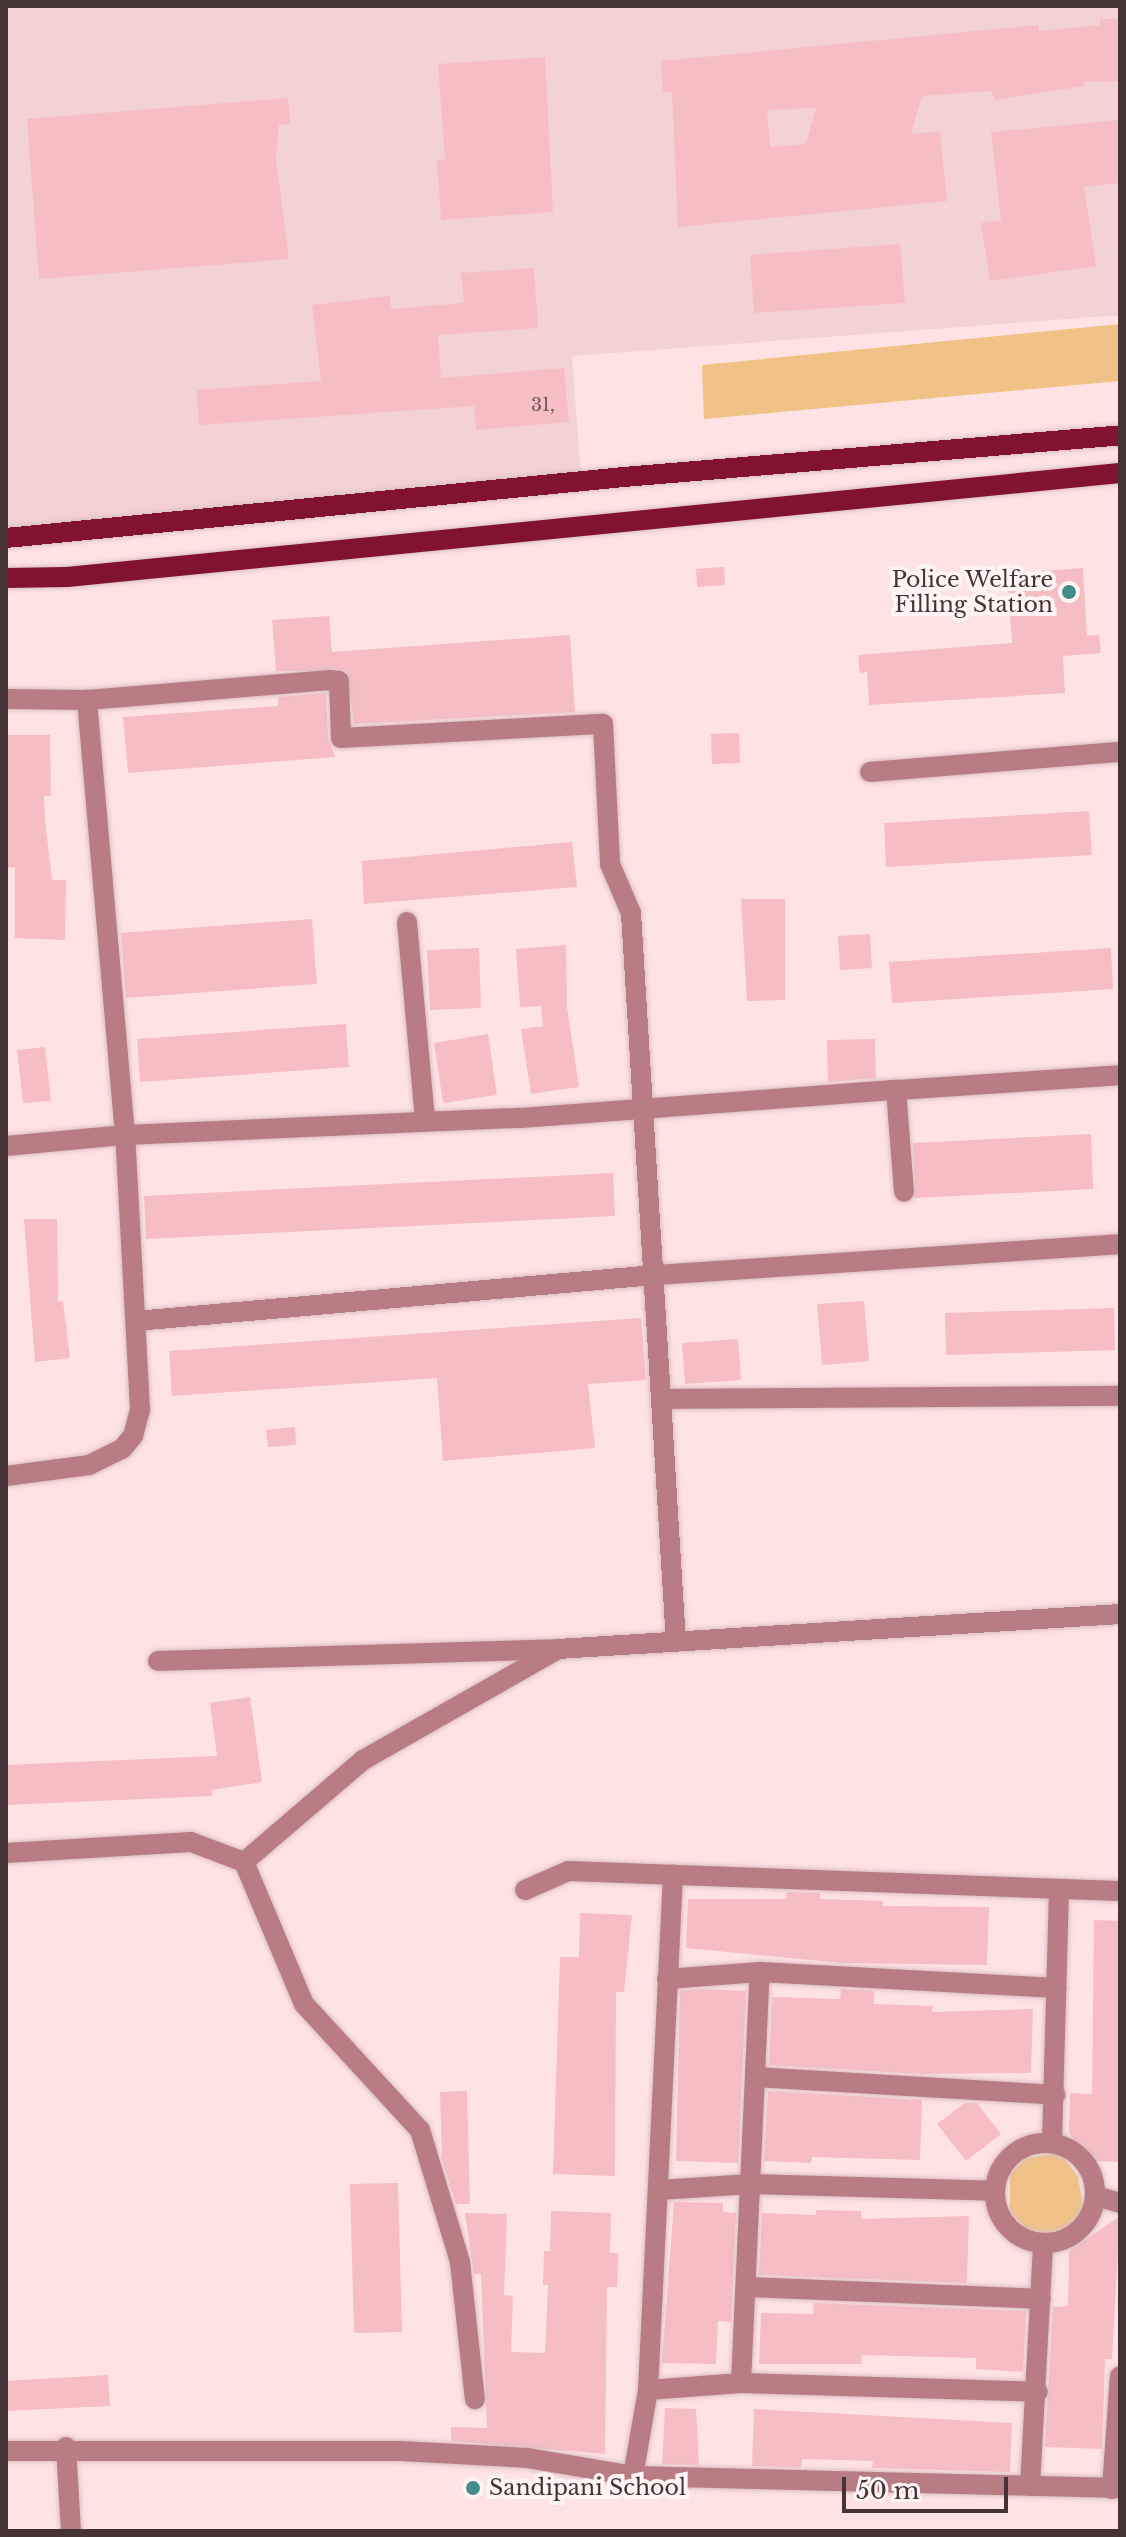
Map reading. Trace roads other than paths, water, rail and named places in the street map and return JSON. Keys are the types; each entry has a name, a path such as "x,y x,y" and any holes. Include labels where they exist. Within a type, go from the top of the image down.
{"main road":[{"path":"6,538 624,477 1120,435"},
{"path":"6,578 67,577 1120,473"}],"street":[{"path":"6,699 87,700 330,680 339,681 341,738 603,724 610,864 631,913 646,1107 676,1642"},
{"path":"6,1476 89,1465 122,1449 133,1436 140,1409 125,1135 87,700"},
{"path":"870,772 1120,752"},
{"path":"407,922 425,1120"},
{"path":"6,1146 125,1135 646,1107 1120,1075"},
{"path":"896,1090 904,1192"},
{"path":"136,1321 655,1275 1120,1244"},
{"path":"662,1399 1120,1396"},
{"path":"158,1661 558,1649 1120,1614"},
{"path":"244,1862 363,1760 558,1649"},
{"path":"6,1853 191,1842 244,1862 304,2004 420,2130 460,2262 475,2399"},
{"path":"525,1890 568,1871 1120,1891"},
{"path":"633,2476 648,2390 673,1875"},
{"path":"1052,2141 1059,1889"},
{"path":"667,1979 760,1972 1057,1988"},
{"path":"741,2383 760,1972"},
{"path":"756,2077 1055,2095"},
{"path":"1052,2141 1083,2160 1093,2177 1096,2196 1079,2231 1043,2244 1008,2227 995,2191 1011,2156 1052,2141"},
{"path":"659,2190 751,2184 995,2191"},
{"path":"1096,2196 1120,2203"},
{"path":"1030,2486 1038,2392 1043,2244"},
{"path":"746,2287 1041,2299"},
{"path":"6,2451 66,2447 400,2451 528,2458 633,2476 1116,2488 1120,2376"},
{"path":"648,2390 741,2383 1038,2392"},
{"path":"66,2447 71,2531"}],"place":[{"name":"Police Welfare Filling Station","path":"1069,592"},
{"name":"Sandipani School","path":"473,2488"}]}
